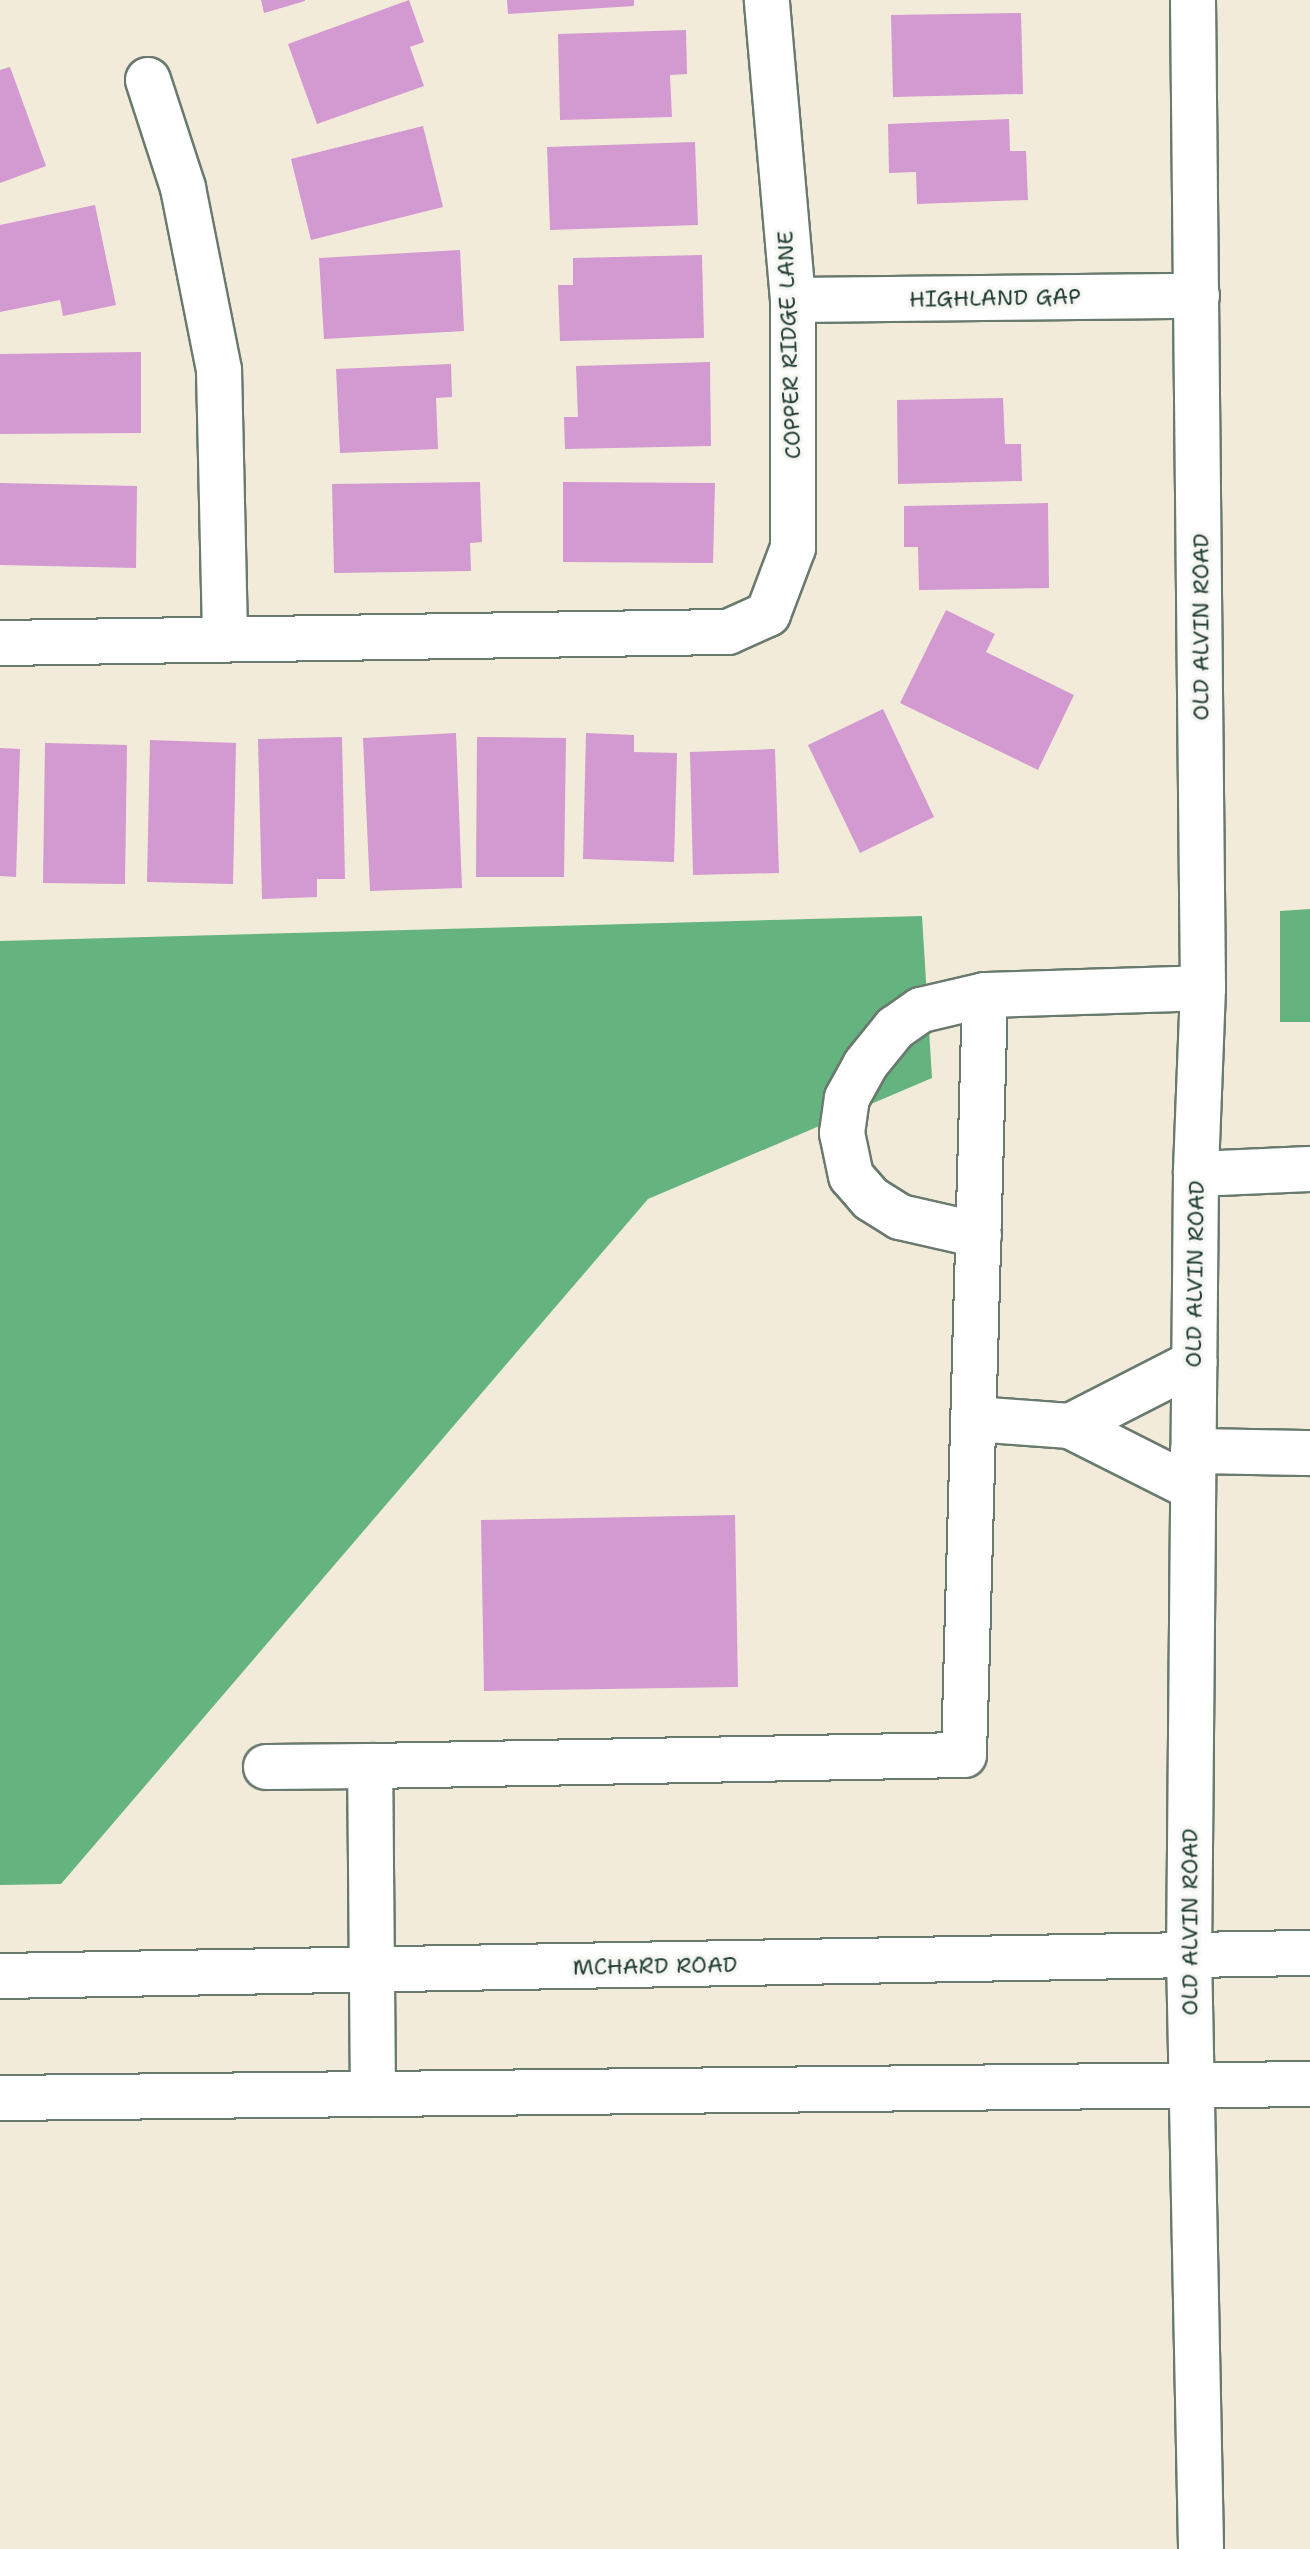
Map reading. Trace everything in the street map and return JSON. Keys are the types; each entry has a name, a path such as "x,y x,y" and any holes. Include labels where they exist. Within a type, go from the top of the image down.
{"street":[{"name":"COPPER RIDGE LANE","path":"225,639 728,632 768,614 779,593 793,548 793,300 767,0"},
{"name":"OLD ALVIN ROAD","path":"1193,0 1203,988 1196,1174 1189,1954 1201,2549"},
{"path":"0,643 225,639 219,370 187,203 148,80"},
{"name":"HIGHLAND GAP","path":"793,300 1197,296"},
{"path":"979,1235 900,1217 871,1199 851,1176 842,1133 847,1098 865,1065 895,1028 921,1010 985,995 1203,988"},
{"path":"266,1767 964,1755 985,995"},
{"path":"1196,1174 1310,1169"},
{"path":"1070,1426 1195,1362"},
{"path":"974,1419 1070,1426 1193,1470 1310,1453"},
{"path":"370,1766 373,2094"},
{"name":"MCHARD ROAD","path":"0,1976 370,1973 1310,1953"},
{"path":"0,2098 1310,2084"}],"green space":[{"path":"1310,909 1310,1022 1280,1022 1280,911"},
{"path":"922,916 932,1078 648,1199 61,1884 0,1885 0,941"}],"building":[{"path":"261,0 305,0 305,1 264,13"},
{"path":"409,0 424,42 410,47 424,86 317,124 288,44"},
{"path":"507,0 634,0 634,6 508,14"},
{"path":"1021,13 1023,94 893,97 891,15"},
{"path":"686,30 687,74 670,75 672,117 560,120 558,34"},
{"path":"10,67 46,166 0,183 0,70"},
{"path":"1009,119 1010,151 1026,151 1028,200 917,204 916,172 889,173 888,124"},
{"path":"423,126 443,207 311,240 291,159"},
{"path":"695,142 698,225 550,230 547,147"},
{"path":"95,205 116,305 63,316 60,300 0,312 0,225"},
{"path":"460,250 464,331 324,339 319,258"},
{"path":"702,255 704,338 560,341 558,285 573,285 573,258"},
{"path":"141,352 141,433 0,434 0,354"},
{"path":"710,362 711,446 565,449 564,417 578,417 576,366"},
{"path":"451,364 452,397 436,398 438,449 340,453 336,369"},
{"path":"1003,398 1005,444 1021,444 1022,481 898,484 897,400"},
{"path":"480,482 482,542 470,543 471,571 334,573 332,484"},
{"path":"563,482 715,483 713,563 563,562"},
{"path":"0,483 137,486 136,568 0,565"},
{"path":"1048,503 1049,588 919,590 918,547 904,547 904,506"},
{"path":"946,610 995,634 986,652 1074,695 1038,770 900,703"},
{"path":"883,709 934,817 860,853 808,745"},
{"path":"456,733 462,888 370,891 363,738"},
{"path":"586,733 634,735 634,752 677,753 674,862 583,859"},
{"path":"342,737 345,879 317,879 317,897 262,899 258,739"},
{"path":"477,737 566,738 564,877 476,877"},
{"path":"150,740 236,743 233,884 147,882"},
{"path":"45,743 127,745 125,884 43,883"},
{"path":"0,748 20,749 16,877 0,876"},
{"path":"775,749 779,873 693,875 690,752"},
{"path":"735,1515 738,1687 484,1691 481,1520"}]}
